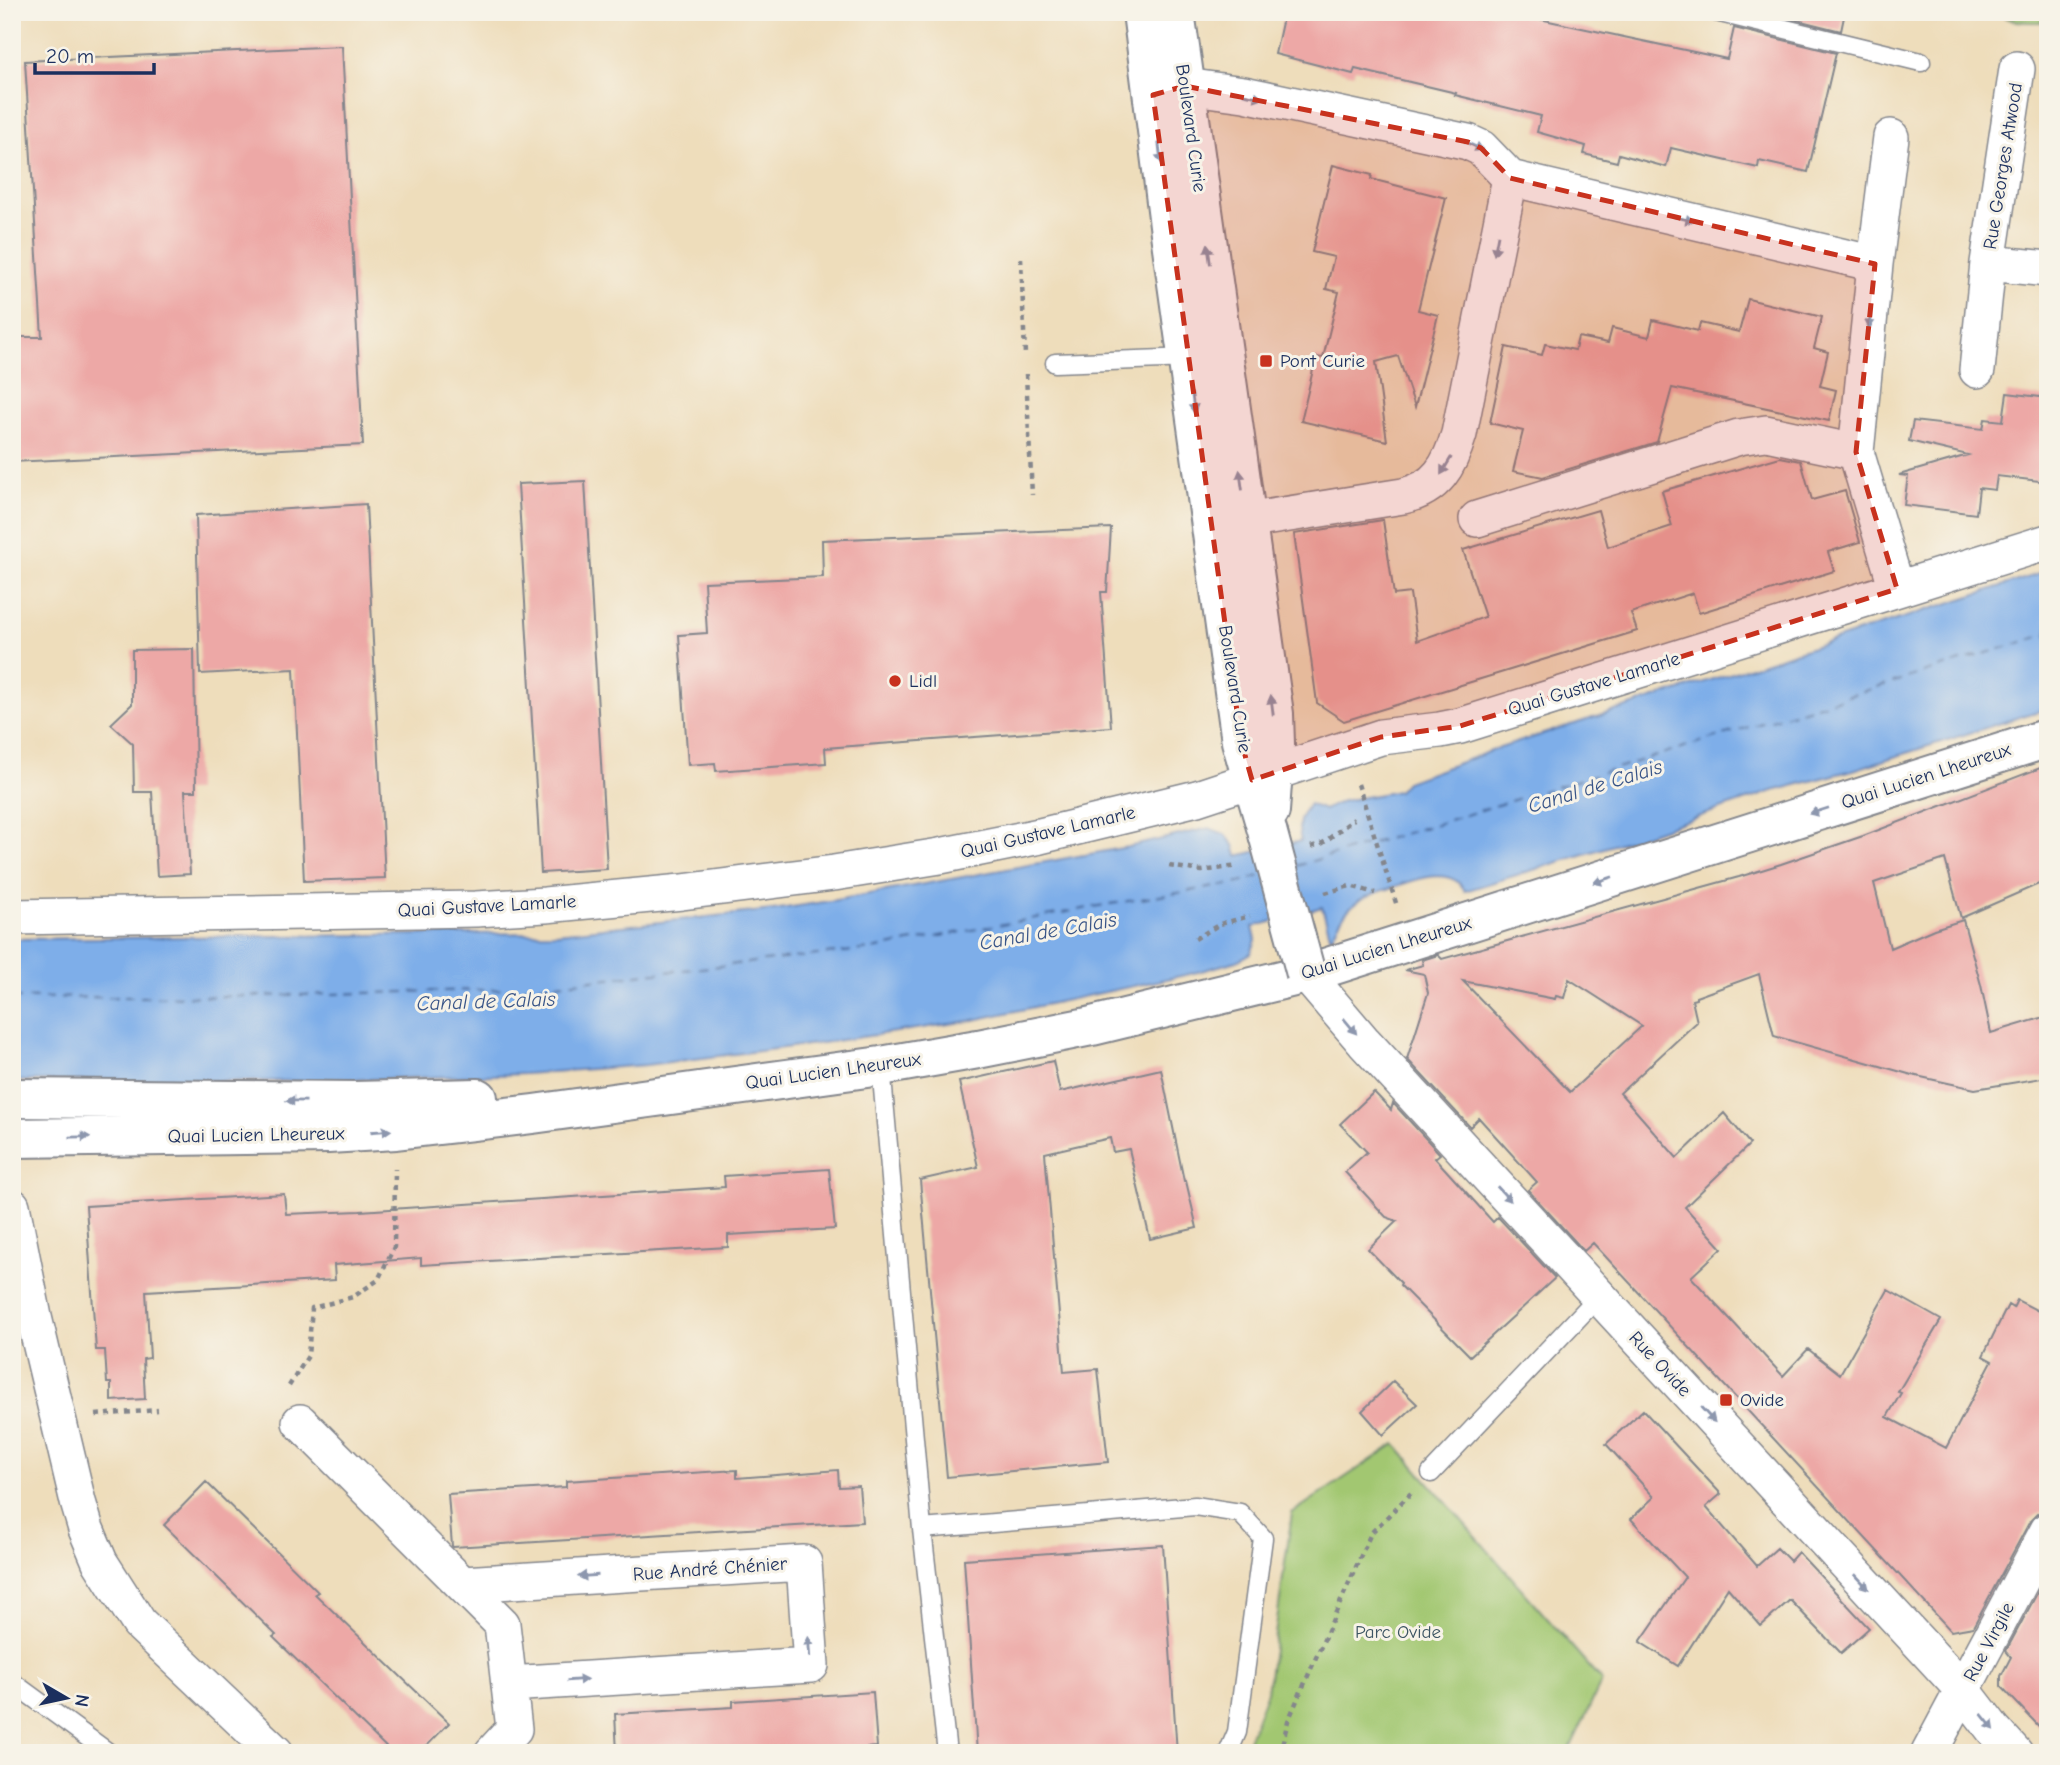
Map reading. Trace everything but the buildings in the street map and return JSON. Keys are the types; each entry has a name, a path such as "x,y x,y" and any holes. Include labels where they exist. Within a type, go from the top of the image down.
{"street":[{"name":"Boulevard Curie","path":"1142,12 1169,90 1224,357 1228,523 1241,741 1262,777 1268,834 1306,974"},
{"name":"Boulevard Curie","path":"1175,12 1169,90 1187,358 1228,523"},
{"name":"Rue Georges Atwood","path":"1977,370 1988,263 2017,69"},
{"path":"1169,90 1266,99 1468,142 1481,148 1510,178 1875,264"},
{"path":"1891,137 1856,452 1897,589"},
{"path":"1228,523 1415,494 1436,480 1446,469 1459,434 1510,178"},
{"name":"Rue Georges Atwood","path":"1988,263 2048,269"},
{"path":"1477,519 1753,434 1766,433 1856,452"},
{"name":"Quai Gustave Lamarle","path":"12,918 476,909 545,905 682,892 834,873 985,848 1197,798 1381,737 1460,726 2048,542"},
{"name":"Quai Lucien Lheureux","path":"12,1138 328,1134 396,1130 881,1066 978,1049 1093,1026 1306,974 2048,738"},
{"name":"Rue Ovide","path":"1306,974 1373,1052 1963,1690 2015,1753"},
{"name":"Quai Lucien Lheureux","path":"12,1098 354,1101 707,1088"},
{"path":"12,1206 23,1320 58,1418 78,1502 100,1562 139,1623 276,1753"},
{"path":"300,1422 502,1624 514,1729 492,1753"},
{"name":"Rue Virgile","path":"1929,1753 2048,1530"},
{"name":"Rue André Chénier","path":"463,1584 804,1563 811,1665 509,1685"}],"lane":[{"path":"1716,12 1921,62"},
{"path":"1055,363 1224,357"},
{"path":"881,1066 922,1529 947,1753"},
{"path":"1431,1473 1598,1297"},
{"path":"922,1529 1195,1506 1240,1513 1263,1538 1237,1732 1228,1753"},
{"path":"12,1682 109,1753"}],"path":[{"path":"1358,782 1398,911"},
{"path":"287,1390 308,1356 312,1308 353,1297 379,1280 394,1247 396,1130"},
{"path":"58,1418 158,1410"},
{"path":"1280,1753 1288,1721 1371,1533 1431,1473"}],"highlighted area":[{"path":"1185,86 1468,142 1481,148 1510,178 1875,264 1856,452 1897,589 1460,726 1381,737 1252,780 1241,741 1153,95"}],"green space":[{"path":"1997,12 2048,12 2048,22 2008,19"},
{"name":"Parc Ovide","path":"1395,1444 1602,1681 1568,1753 1243,1753 1267,1692 1292,1513"}],"water":[{"name":"Canal de Calais","path":"2048,571 2048,708 1853,770 1773,791 1633,839 1465,891 1451,878 1441,876 1372,894 1352,907 1331,938 1322,907 1253,927 1256,940 1251,953 1237,961 1190,974 969,1021 646,1065 524,1074 316,1081 12,1081 12,939 557,933 773,910 836,900 1128,847 1209,828 1225,834 1234,845 1237,856 1301,841 1300,822 1309,804 1324,810 1343,801 1398,791 1406,782 1497,749"}],"ferry route":[{"path":"1296,866 2048,634"},
{"path":"12,998 261,996 511,989 872,949 1104,905 1233,884 1261,876"}],"place":[{"name":"Pont Curie","path":"1266,361"},
{"name":"Lidl","path":"895,681"},
{"name":"Ovide","path":"1726,1400"}]}
